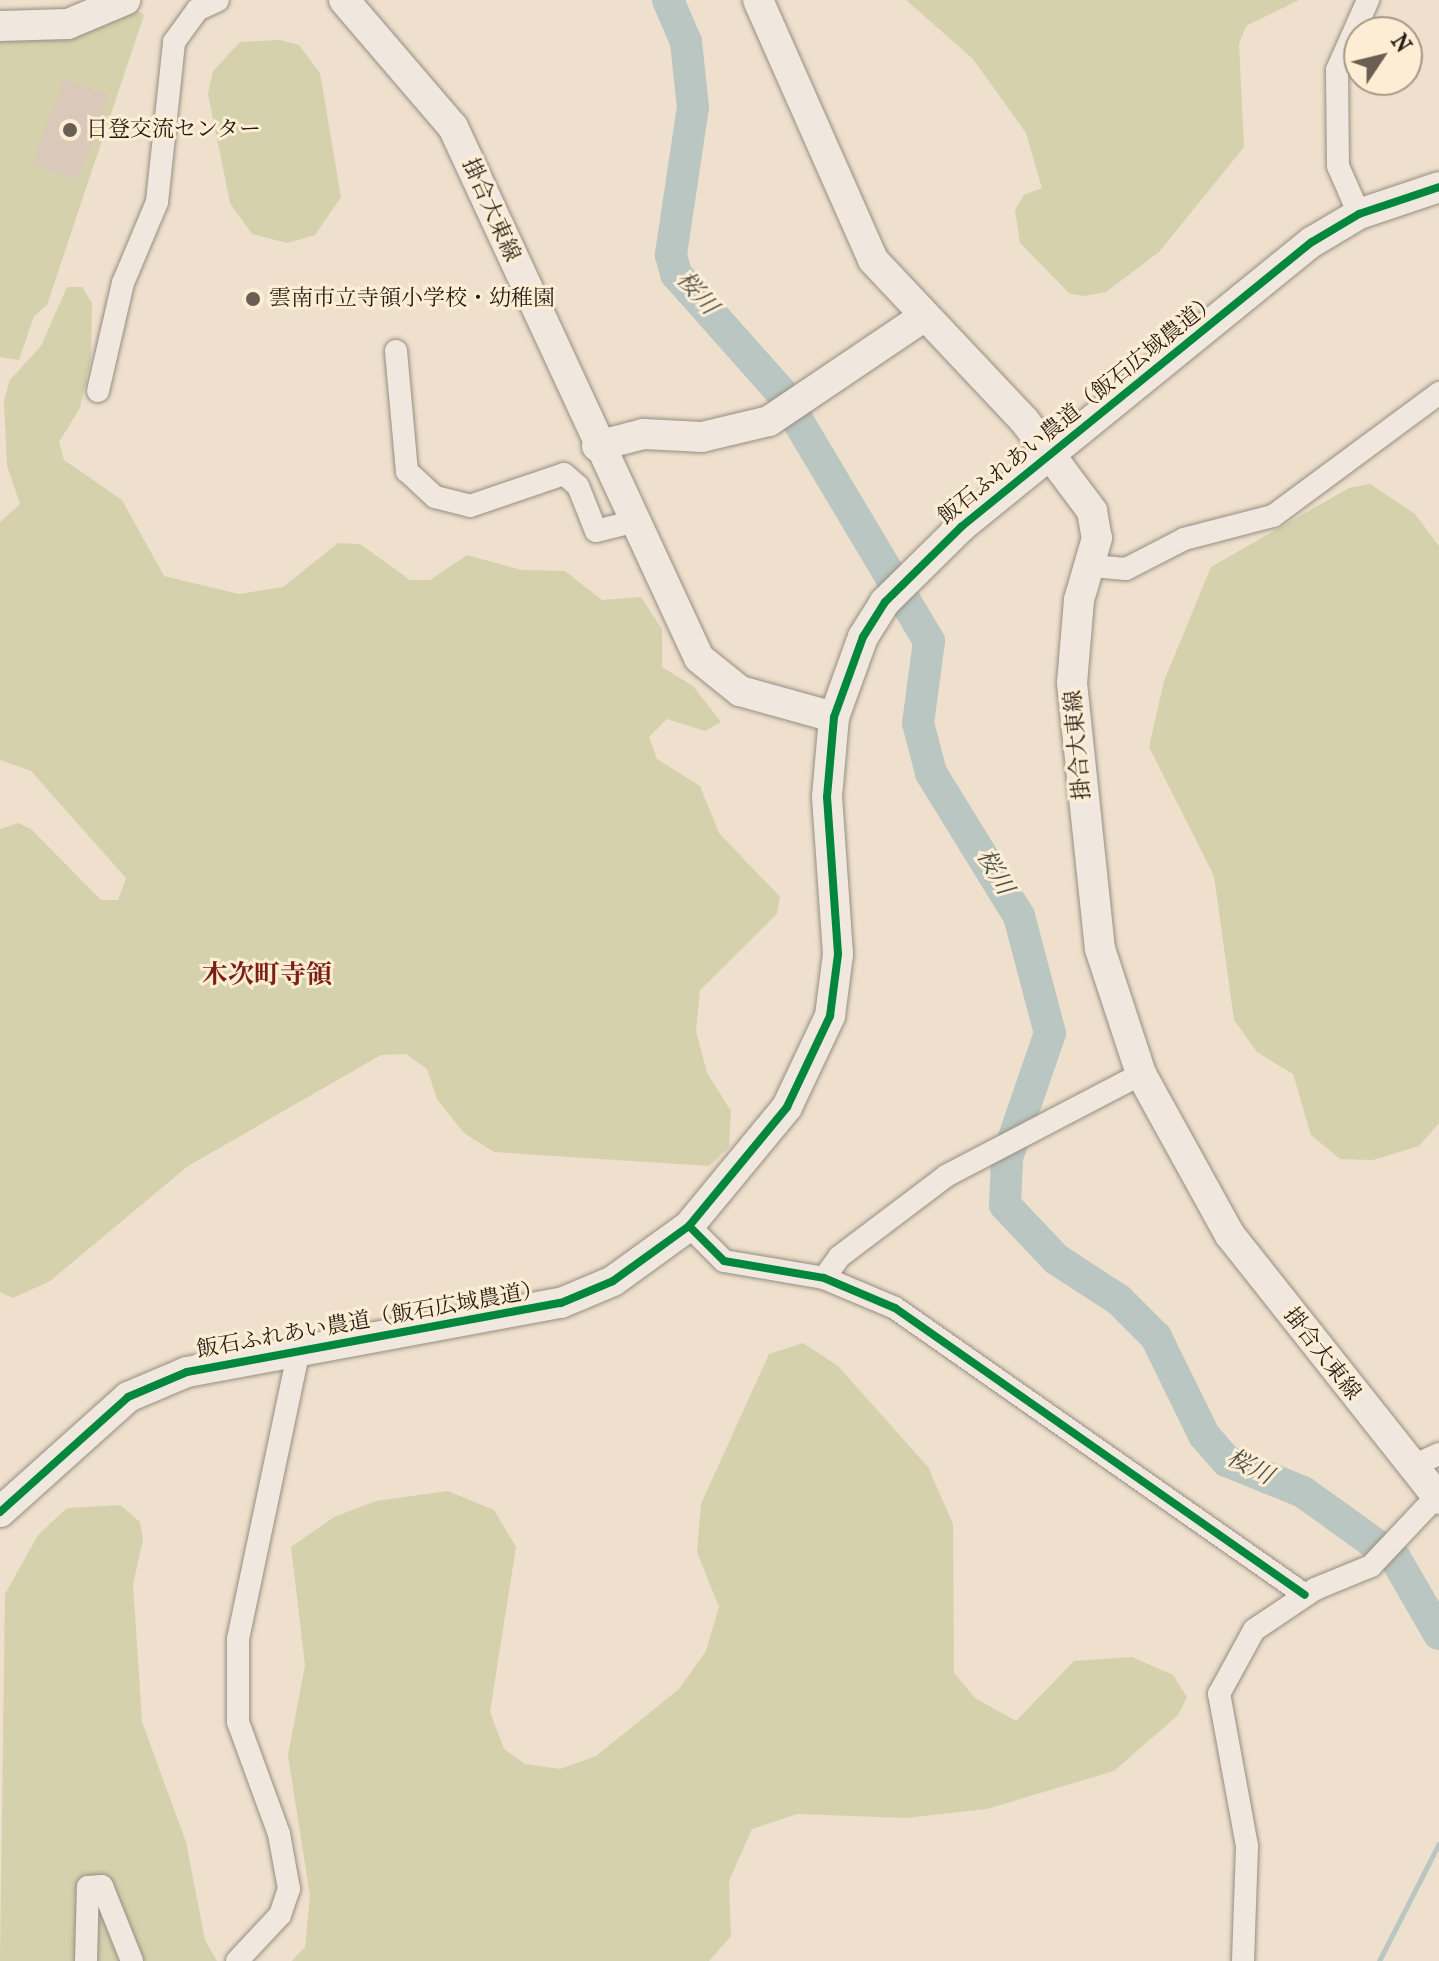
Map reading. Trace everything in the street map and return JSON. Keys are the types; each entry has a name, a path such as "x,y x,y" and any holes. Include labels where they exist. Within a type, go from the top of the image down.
{"main road":[{"path":"0,26 68,24 125,0"},
{"name":"掛合大東線","path":"344,0 453,127 686,638 711,671 762,700 834,717"},
{"name":"掛合大東線","path":"758,0 873,260 1050,453 1092,511 1092,566 1073,652 1077,748 1100,949 1141,1074 1230,1235 1438,1498"},
{"name":"飯石ふれあい農道（飯石広域農道）","path":"0,1512 128,1397 187,1372 298,1355 561,1303 625,1274 689,1226 787,1107 830,1016 838,954 827,797 834,717 863,637 885,602 915,571 1050,453 1302,250 1359,214 1439,187"},
{"path":"597,446 643,434 702,437 793,408 923,317"}],"street":[{"path":"98,391 123,283 157,202 174,42 197,10 218,0"},
{"path":"1359,214 1338,166 1337,70 1368,0"},
{"path":"396,351 407,471 435,497 470,506 564,474 574,479 596,531 631,522"},
{"path":"1092,566 1126,569 1184,539 1273,516 1439,393"},
{"path":"824,1278 839,1257 998,1145 1141,1074"},
{"path":"689,1226 724,1261 824,1278 895,1308 1305,1595"},
{"path":"237,1961 280,1915 289,1889 279,1834 238,1722 238,1639 298,1355"},
{"path":"1411,1467 1439,1454"},
{"path":"1243,1961 1247,1846 1219,1694 1254,1630 1305,1595 1359,1575 1438,1498"},
{"path":"86,1961 88,1887 102,1886 132,1961"}],"shaded area":[{"path":"906,0 1299,0 1246,26 1239,44 1244,147 1159,252 1106,292 1084,296 1070,294 1020,243 1015,210 1024,195 1042,188 1026,133 973,59"},
{"path":"138,11 144,15 47,305 34,316 19,360 0,357 0,33 64,36"},
{"path":"280,40 299,45 320,73 341,197 315,235 287,243 252,234 230,203 208,94 213,71 240,42"},
{"path":"67,287 82,287 92,303 91,359 80,408 59,442 64,460 122,500 164,576 239,594 283,587 338,543 360,544 410,580 430,580 467,555 521,570 565,571 602,600 641,597 662,629 662,667 693,686 721,722 705,731 667,719 649,737 657,759 700,786 719,833 780,897 777,914 700,990 696,1031 707,1073 731,1111 729,1147 709,1166 494,1152 464,1133 437,1099 427,1069 406,1054 381,1055 188,1166 50,1281 13,1298 0,1292 0,829 18,823 31,829 101,900 118,900 126,878 31,771 0,760 0,522 20,504 7,466 4,401 10,380 41,346"},
{"path":"1370,484 1415,514 1439,546 1439,1123 1419,1146 1373,1160 1340,1159 1311,1135 1293,1074 1257,1052 1234,1020 1214,876 1149,747 1164,681 1211,567 1349,488"},
{"path":"803,1343 838,1366 928,1467 953,1524 954,1673 975,1698 1016,1721 1074,1661 1132,1657 1173,1675 1187,1697 1178,1715 1114,1771 987,1809 905,1818 797,1814 752,1829 729,1881 731,1936 709,1961 292,1961 305,1947 310,1896 288,1755 305,1665 291,1547 334,1517 376,1501 448,1491 494,1510 516,1547 490,1712 504,1749 525,1764 560,1769 596,1756 679,1689 706,1651 719,1607 697,1552 701,1504 769,1354"},
{"path":"120,1505 140,1522 143,1540 133,1584 142,1722 186,1842 205,1940 217,1961 0,1961 5,1594 38,1535 67,1508"}],"building":[{"name":"日登交流センター","path":"64,79 108,95 77,180 33,164"}],"waterway":[{"name":"桜川","path":"668,0 686,42 693,107 671,255 676,274 780,391 929,641 918,723 931,773 1019,916 1050,1033 1007,1158 1005,1205 1056,1259 1119,1300 1156,1337 1204,1435 1227,1461 1303,1492 1395,1558 1439,1634"},
{"path":"1379,1961 1439,1843"}],"cycle path":[{"path":"0,1512 128,1397 187,1372 561,1303 613,1281 689,1226 787,1107 830,1016 838,954 827,797 834,717 863,637 885,602 961,527 1312,242 1359,214 1439,187"},
{"path":"689,1226 724,1261 824,1278 895,1308 1305,1595"}],"place":[{"name":"日登交流センター","path":"70,130"},
{"name":"雲南市立寺領小学校・幼稚園","path":"253,299"}],"district":[{"name":"木次町寺領","path":"267,975"}]}
